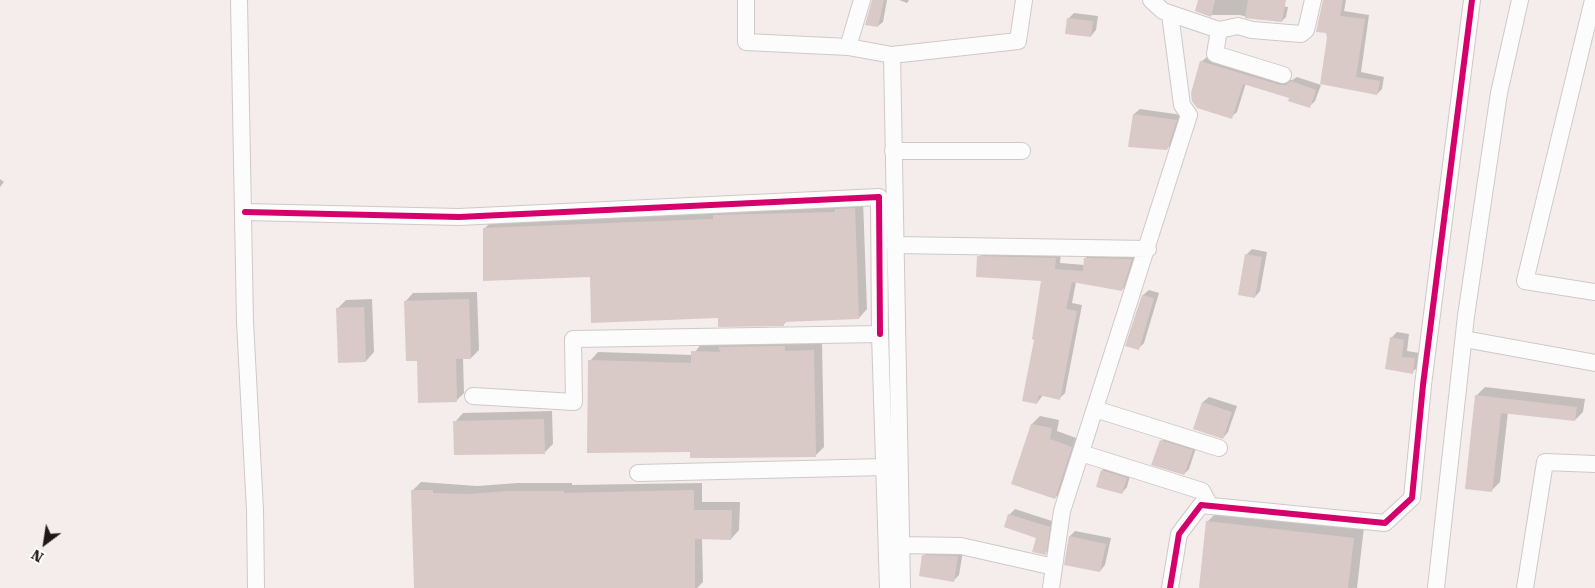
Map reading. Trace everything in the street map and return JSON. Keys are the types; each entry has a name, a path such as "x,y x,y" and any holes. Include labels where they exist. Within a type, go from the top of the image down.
{"street":[{"path":"239,0 245,212 245,322 256,510 256,588"},
{"path":"746,0 746,42 848,47 892,55 1018,41 1024,0"},
{"path":"848,47 862,0"},
{"path":"1151,0 1163,11 1219,30 1238,26 1252,30 1302,34 1306,30 1313,0"},
{"path":"1170,588 1179,534 1201,505 1385,523 1412,498 1422,385 1472,0"},
{"path":"1436,588 1464,339 1499,93 1520,0"},
{"path":"1593,0 1525,281 1595,292"},
{"path":"1051,588 1062,511 1148,249 1189,115 1182,105 1170,14"},
{"path":"1219,30 1215,54 1283,75"},
{"path":"892,55 902,588"},
{"path":"893,151 1022,151"},
{"path":"245,212 459,217 879,196 880,334 888,588"},
{"path":"896,245 1148,249"},
{"path":"472,396 574,402 573,339 880,334"},
{"path":"1464,339 1595,363"},
{"path":"1095,409 1219,448"},
{"path":"1081,453 1202,492 1210,506"},
{"path":"1525,588 1545,462 1595,464"},
{"path":"638,473 884,467"},
{"path":"901,545 961,546 1054,567"}],"building":[{"path":"872,0 884,0 878,27 865,25"},
{"path":"1198,0 1215,0 1211,17 1195,11"},
{"path":"1248,0 1286,0 1282,22 1245,18"},
{"path":"1323,0 1343,0 1340,16 1365,19 1356,77 1380,81 1377,95 1320,84 1327,38 1326,33 1316,32"},
{"path":"1067,18 1093,21 1091,37 1065,34"},
{"path":"1200,61 1280,85 1286,85 1291,81 1316,90 1310,108 1288,101 1289,98 1243,84 1232,119 1197,108 1192,101 1191,93"},
{"path":"1133,114 1177,120 1167,150 1128,147"},
{"path":"855,208 859,319 784,322 784,326 718,327 718,318 591,323 590,277 483,281 483,228 713,219 713,215 835,212 835,209"},
{"path":"1245,254 1262,257 1255,298 1238,295"},
{"path":"977,256 1056,258 1055,269 1083,271 1084,258 1132,259 1122,291 1072,282 1066,309 1077,311 1060,400 1039,395 1037,404 1022,401 1034,340 1032,339 1041,281 976,277"},
{"path":"1142,295 1154,298 1139,350 1125,346"},
{"path":"469,299 471,359 456,359 457,402 418,403 417,361 406,361 404,301"},
{"path":"364,307 366,362 338,363 336,308"},
{"path":"1390,337 1404,340 1402,357 1415,358 1413,374 1385,369"},
{"path":"785,346 785,351 814,350 816,457 690,458 690,452 587,453 588,360 691,363 691,351 720,352 719,347"},
{"path":"1475,395 1577,407 1575,421 1501,413 1492,492 1465,489"},
{"path":"1202,402 1232,412 1223,439 1193,429"},
{"path":"544,419 545,454 454,455 453,421"},
{"path":"1031,424 1052,428 1050,439 1072,447 1055,499 1011,484"},
{"path":"1160,440 1193,450 1184,475 1151,465"},
{"path":"1101,470 1127,478 1122,494 1096,487"},
{"path":"411,490 433,490 433,493 468,494 508,491 564,491 564,493 694,490 694,510 732,510 731,540 695,539 695,588 414,588"},
{"path":"1008,514 1050,527 1046,555 1032,552 1036,538 1004,527"},
{"path":"1206,521 1354,538 1348,588 1199,588"},
{"path":"1069,536 1106,544 1100,572 1064,565"},
{"path":"922,555 958,556 954,582 919,576"}],"cycle path":[{"path":"1170,588 1179,534 1201,505 1385,523 1412,498 1423,385 1472,0"},
{"path":"245,212 459,217 879,197 880,334"}]}
